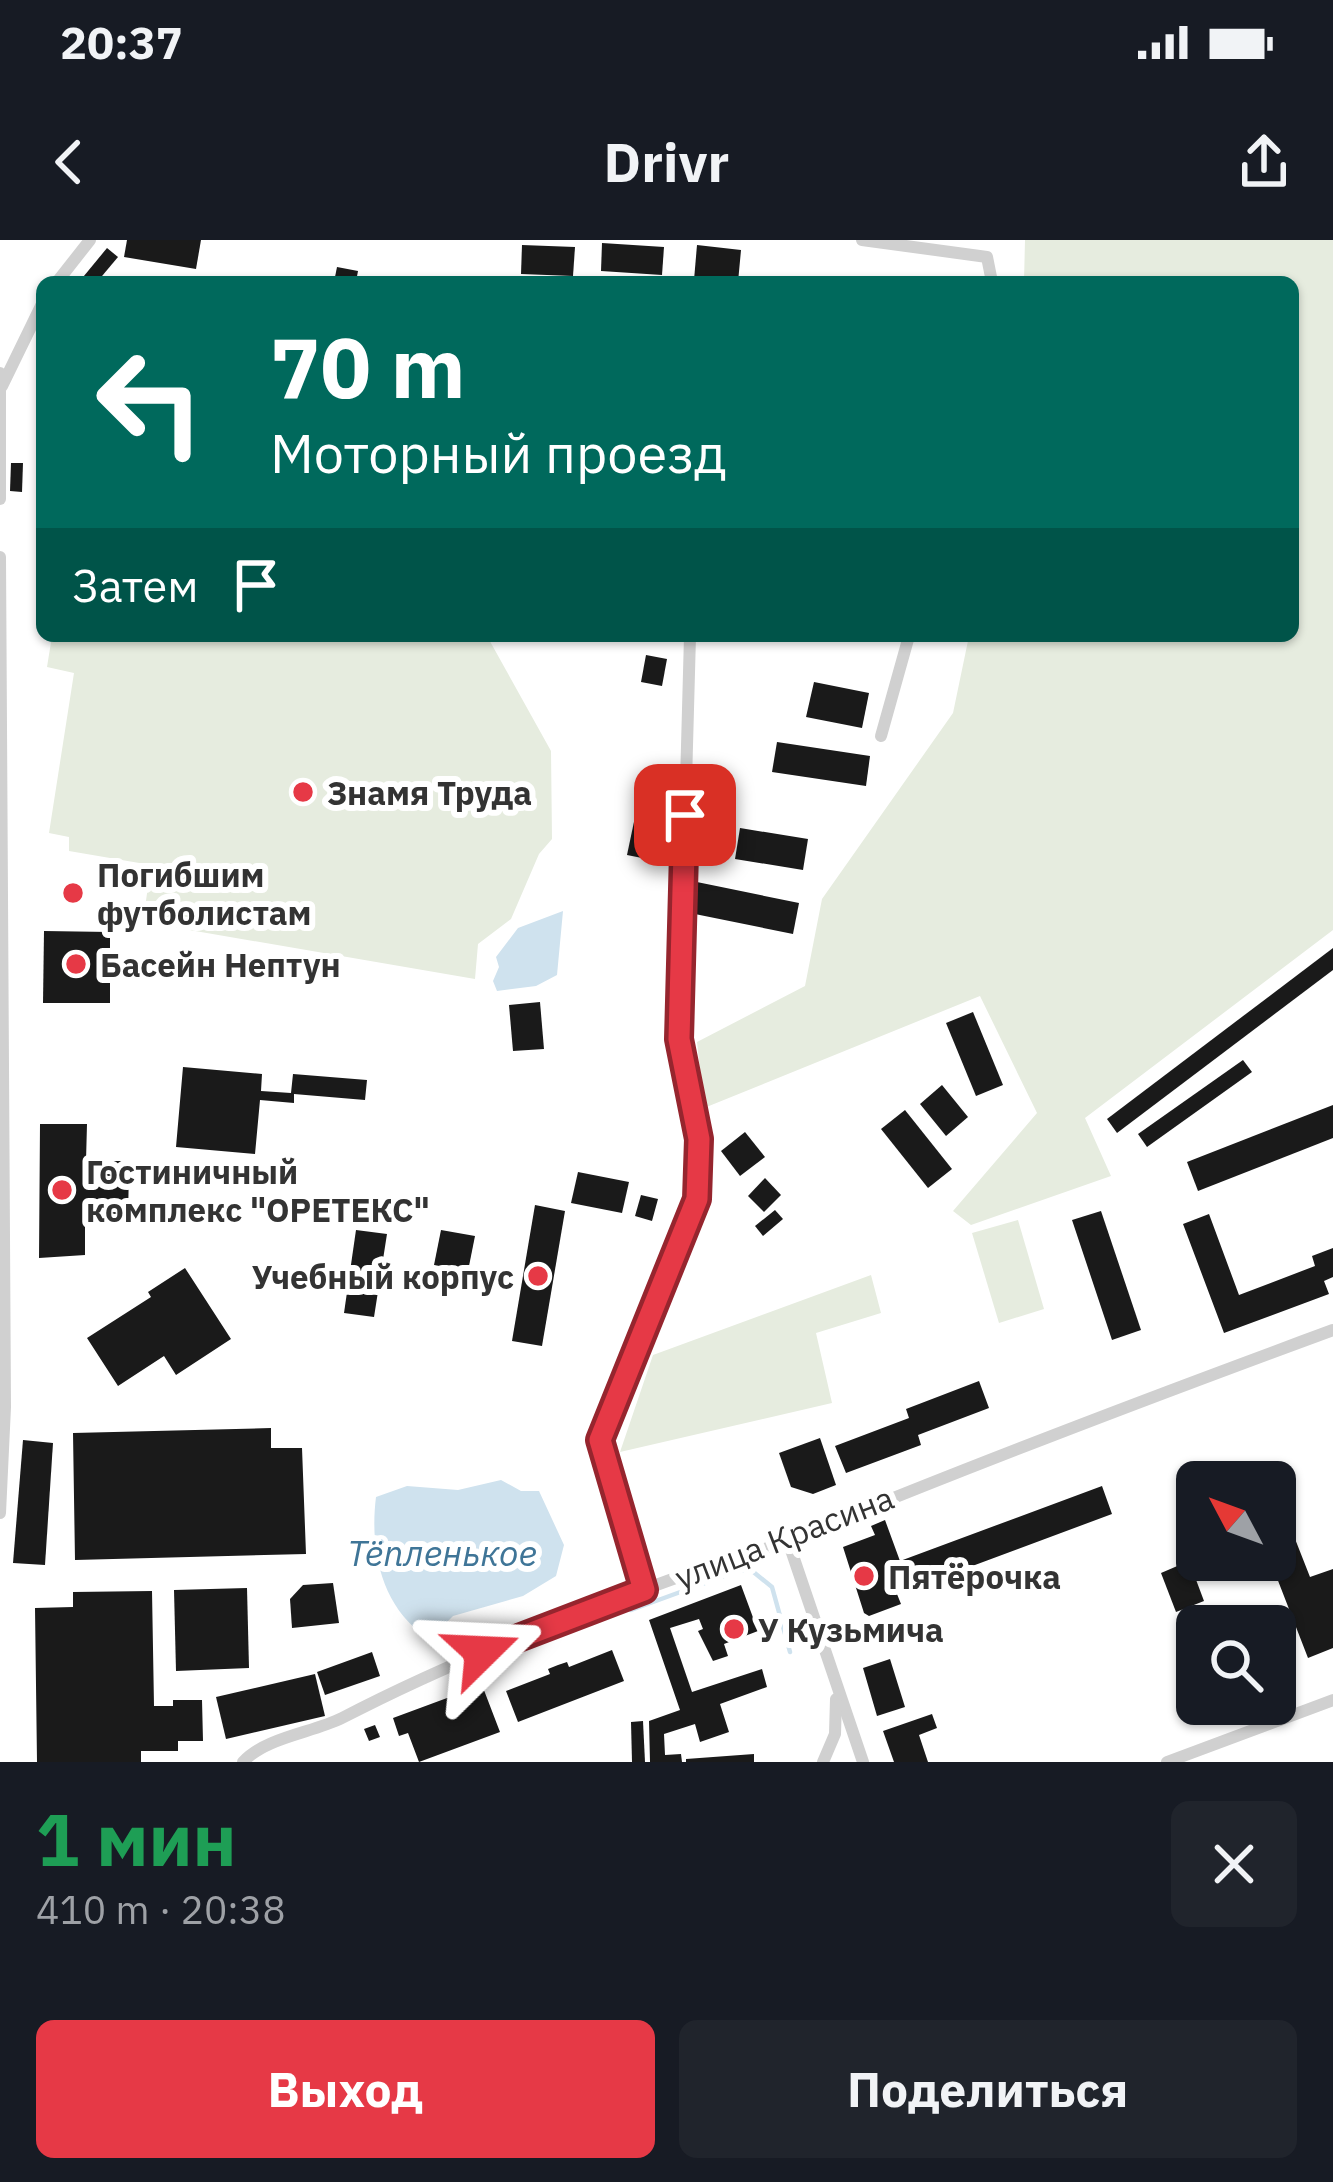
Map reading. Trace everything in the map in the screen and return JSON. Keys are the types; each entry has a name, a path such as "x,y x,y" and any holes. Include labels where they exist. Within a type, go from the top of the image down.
{"street":[{"path":"61,276 90,240"},
{"path":"862,240 987,257 991,276"},
{"path":"1,387 36,316"},
{"path":"0,373 0,499"},
{"path":"0,557 4,1407 0,1513"},
{"path":"644,1590 600,1440 697,1199 699,1139 679,1039 690,642"},
{"path":"880,736 907,642"},
{"name":"улица Красина","path":"243,1762 261,1749 323,1727 411,1681 1333,1330"},
{"path":"788,1541 863,1762"},
{"path":"823,1762 838,1716 833,1674"},
{"path":"1167,1762 1333,1700"}],"shaded area":[{"path":"1025,240 1333,240 1333,930 1085,1118 1111,1176 971,1225 953,1211 1037,1113 980,996 704,1108 697,1042 805,986 822,899 953,713 968,642 1299,642 1299,276 1024,276"},
{"name":"Знамя Труда","path":"51,642 490,642 551,751 552,839 539,854 511,919 478,944 475,979 143,922 151,865 69,851 69,837 49,833 74,673 47,667"},
{"path":"1018,1220 1044,1309 999,1323 972,1233"},
{"path":"871,1275 881,1313 816,1333 832,1403 620,1452 653,1355"}],"water":[{"path":"563,911 557,975 536,986 497,991 493,981 499,967 496,957 518,928"},
{"name":"Тёпленькое","path":"501,1480 521,1491 539,1491 564,1545 556,1576 523,1596 453,1616 438,1631 421,1633 395,1605 380,1571 376,1497 407,1486 458,1490"}],"building":[{"path":"127,240 201,240 196,269 124,257"},
{"path":"602,243 664,247 662,275 601,271"},
{"path":"522,245 575,247 573,276 521,274"},
{"path":"697,245 741,250 739,276 694,276"},
{"path":"107,248 118,257 102,276 84,276"},
{"path":"337,267 358,271 357,276 335,276"},
{"path":"11,463 23,463 22,492 10,491"},
{"path":"646,655 667,659 662,686 641,682"},
{"path":"814,682 869,693 862,728 806,717"},
{"path":"777,742 870,756 866,786 772,772"},
{"path":"639,798 669,803 657,861 627,855"},
{"path":"740,828 808,839 803,870 735,859"},
{"path":"692,881 799,903 793,934 685,912"},
{"path":"44,931 110,932 110,1003 43,1003"},
{"path":"1333,948 1333,970 1117,1133 1107,1119"},
{"path":"540,1002 544,1049 513,1051 509,1005"},
{"path":"973,1012 1003,1085 976,1096 946,1023"},
{"path":"1243,1060 1252,1072 1147,1147 1138,1134"},
{"path":"183,1067 262,1074 261,1091 291,1093 293,1074 367,1080 365,1100 294,1094 294,1103 260,1100 255,1154 176,1147"},
{"path":"942,1085 968,1117 946,1136 920,1104"},
{"path":"1333,1105 1333,1138 1198,1191 1187,1162"},
{"path":"905,1110 952,1169 928,1188 881,1129"},
{"path":"40,1124 87,1124 86,1161 122,1161 129,1168 128,1218 121,1218 121,1226 85,1226 85,1255 39,1258"},
{"path":"745,1132 765,1157 740,1176 721,1151"},
{"path":"578,1172 629,1182 622,1213 571,1203"},
{"path":"765,1178 781,1195 764,1212 748,1196"},
{"path":"641,1195 658,1199 652,1221 635,1216"},
{"name":"Учебный корпус","path":"535,1205 565,1211 542,1346 512,1341"},
{"path":"775,1210 783,1219 763,1236 755,1226"},
{"path":"1101,1211 1141,1330 1112,1340 1072,1220"},
{"path":"1209,1214 1239,1295 1315,1266 1312,1256 1333,1248 1333,1277 1324,1281 1329,1294 1224,1333 1183,1224"},
{"path":"356,1230 387,1234 374,1317 344,1313"},
{"path":"441,1230 475,1236 468,1271 434,1265"},
{"path":"185,1268 231,1339 176,1375 164,1356 118,1386 87,1338 151,1297 148,1292"},
{"path":"979,1381 989,1408 918,1435 921,1445 846,1473 835,1446 909,1418 906,1409"},
{"path":"271,1428 271,1448 302,1448 306,1554 75,1560 73,1433"},
{"path":"820,1438 836,1485 813,1494 791,1487 779,1453"},
{"path":"23,1440 53,1443 45,1565 13,1563"},
{"path":"1102,1486 1112,1514 897,1594 901,1604 869,1616 864,1613 843,1547 875,1535 871,1526 885,1520 900,1561"},
{"path":"1296,1541 1310,1577 1333,1569 1333,1648 1308,1658 1296,1627 1296,1605 1287,1605 1278,1581 1296,1581"},
{"path":"1176,1567 1176,1581 1196,1581 1204,1601 1176,1605 1176,1612 1161,1573"},
{"path":"333,1583 339,1623 292,1628 290,1599 303,1585"},
{"path":"741,1585 758,1631 724,1644 728,1656 713,1661 698,1631 703,1629 699,1619 670,1628 692,1692 762,1669 767,1687 720,1704 729,1732 700,1742 695,1724 664,1734 665,1755 681,1754 682,1762 650,1762 649,1721 680,1710 649,1620"},
{"path":"247,1588 249,1668 176,1671 174,1590"},
{"path":"152,1591 154,1706 202,1700 203,1741 178,1741 178,1751 141,1751 141,1762 37,1762 35,1608 73,1607 73,1592"},
{"path":"612,1650 624,1681 518,1722 506,1691 550,1674 548,1669 558,1665 567,1662 569,1667"},
{"path":"372,1652 380,1676 325,1695 317,1672"},
{"path":"890,1659 905,1707 877,1716 863,1668"},
{"path":"315,1674 325,1716 226,1739 216,1697"},
{"path":"474,1684 482,1685 500,1732 419,1762 408,1733 399,1736 393,1718"},
{"path":"932,1714 937,1728 919,1735 928,1762 894,1762 883,1731"},
{"path":"643,1721 645,1762 632,1762 631,1722"},
{"path":"375,1725 380,1737 369,1741 364,1729"},
{"path":"754,1754 754,1762 686,1762 686,1759"}],"waterway":[{"path":"631,1610 751,1570 772,1587 790,1652"}],"place":[{"name":"Знамя Труда","path":"303,792"},
{"name":"Погибшим футболистам","path":"73,893"},
{"name":"Басейн Нептун","path":"76,964"},
{"name":"Гостиничный комплекс \"ОРЕТЕКС\"","path":"62,1190"},
{"name":"Учебный корпус","path":"538,1276"},
{"name":"Пятёрочка","path":"864,1576"},
{"name":"У Кузьмича","path":"734,1629"}],"route":[{"path":"482,1652 644,1590 600,1440 697,1199 699,1139 679,1039 685,815"}]}
